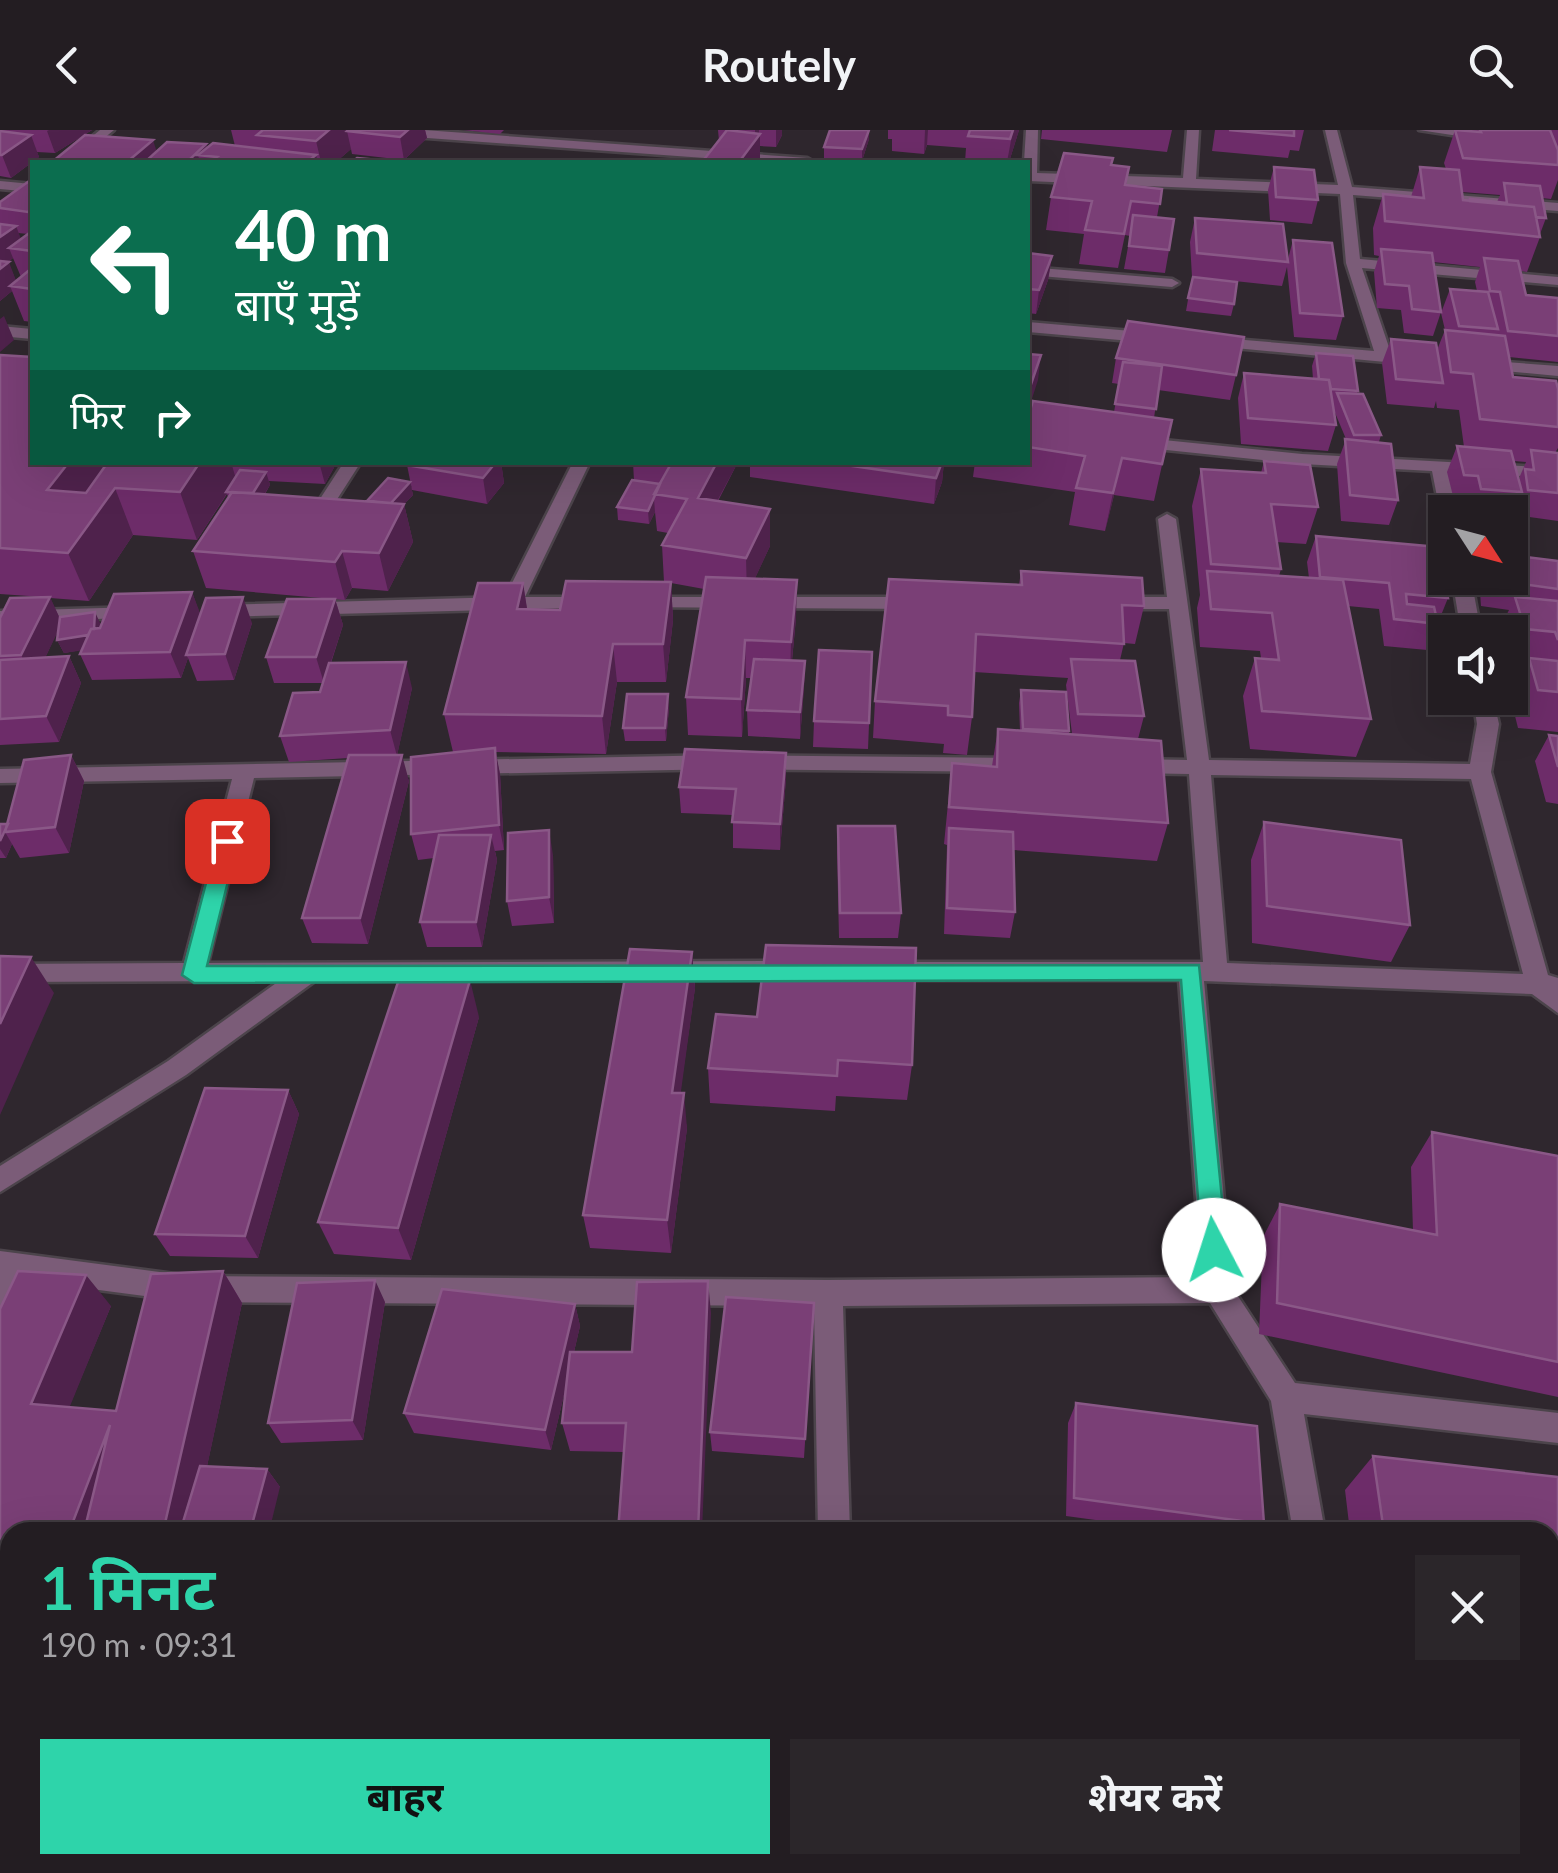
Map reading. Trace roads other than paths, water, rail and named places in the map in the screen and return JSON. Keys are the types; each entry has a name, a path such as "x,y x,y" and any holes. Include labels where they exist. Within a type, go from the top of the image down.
{"street":[{"path":"70,160 108,130"},
{"path":"372,130 782,160"},
{"path":"1030,161 1032,130"},
{"path":"1189,182 1193,130"},
{"path":"1331,130 1346,190 1353,263 1384,357"},
{"path":"1425,130 1501,137"},
{"path":"1030,177 1346,190 1558,207"},
{"path":"0,185 30,189"},
{"path":"11,207 30,191"},
{"path":"1353,263 1558,281"},
{"path":"1030,271 1172,283"},
{"path":"1030,327 1164,339"},
{"path":"0,331 30,334"},
{"path":"1184,340 1442,362"},
{"path":"1461,363 1558,371"},
{"path":"1124,440 1558,473"},
{"path":"311,526 351,465"},
{"path":"512,603 581,465"},
{"path":"1440,467 1445,495"},
{"path":"1166,519 1199,767 1218,1290 1286,1398 1307,1522"},
{"path":"205,612 512,603 944,603"},
{"path":"1081,603 1179,603"},
{"path":"0,616 168,612"},
{"path":"1486,715 1480,772 1548,985 1558,1003"},
{"path":"0,776 723,762 1060,766"},
{"path":"1100,766 1480,772"},
{"path":"194,975 244,774"},
{"path":"0,973 826,970"},
{"path":"865,970 1204,972 1548,985"},
{"path":"0,1180 177,1068 310,972"},
{"path":"0,1303 7,1265 190,1290 1218,1290"},
{"path":"828,1293 834,1522"},
{"path":"1286,1398 1558,1428"}]}
